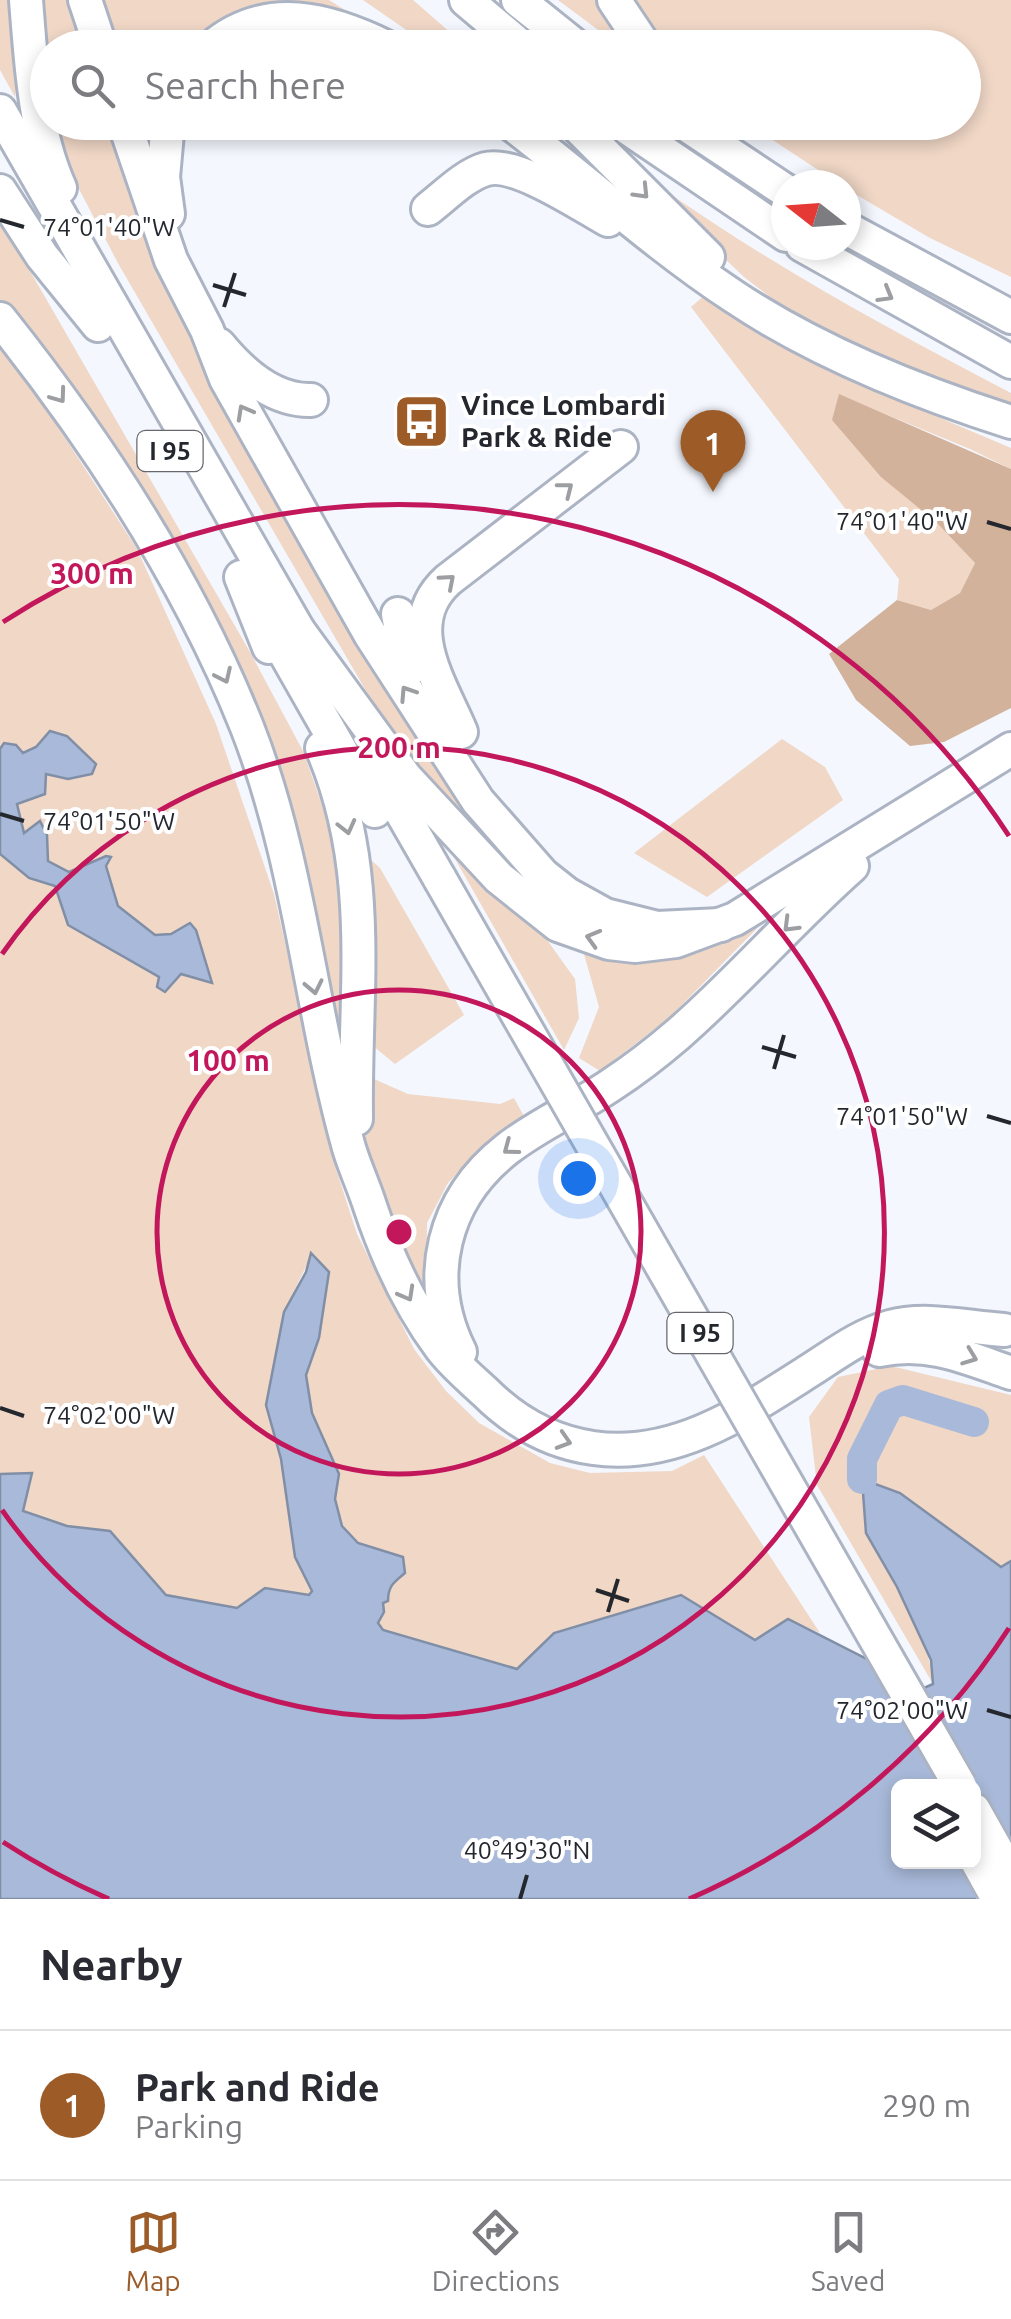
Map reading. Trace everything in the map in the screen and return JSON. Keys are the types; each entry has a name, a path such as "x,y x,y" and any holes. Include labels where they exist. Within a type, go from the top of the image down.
{"highway":[{"path":"26,0 30,39"},
{"path":"84,0 95,30"},
{"path":"451,0 478,30"},
{"path":"466,0 502,30"},
{"path":"518,0 556,30"},
{"path":"614,0 634,30"},
{"path":"234,30 293,17 348,30"},
{"name":"I 95","path":"0,112 298,630 430,885 930,1779"},
{"path":"46,140 66,200 134,318 159,389"},
{"path":"130,140 171,260 207,330 226,379 370,634 464,782 526,857 568,894 617,920 657,928 721,925"},
{"path":"166,140 164,196 192,300"},
{"path":"531,140 690,267"},
{"path":"591,140 716,264 822,344"},
{"path":"645,140 771,226"},
{"path":"709,140 771,182"},
{"path":"744,140 788,170"},
{"name":"I 95","path":"0,155 241,577 430,885 956,1779"},
{"path":"428,209 479,172 505,168 623,227 767,318 865,367 1011,431"},
{"path":"0,191 42,256 98,326"},
{"path":"861,216 957,290"},
{"path":"861,236 1011,317"},
{"path":"829,260 1011,362"},
{"path":"0,318 75,419 141,521 200,626 244,721 281,833 349,1146 397,1275 454,1364 506,1413 546,1435 589,1448 622,1450 658,1447 689,1438 850,1359 899,1346 944,1348 1011,1373"},
{"path":"207,330 229,357 262,384 289,398 311,400"},
{"path":"962,407 1011,422"},
{"path":"526,857 461,732 426,650 424,623 430,600 448,580 621,447"},
{"path":"241,577 277,667 327,760 352,846 360,938 356,1120 370,1204"},
{"path":"398,614 405,642 461,732"},
{"path":"298,630 420,796 499,878 558,926 635,946 688,938 764,904 1011,748"},
{"path":"483,1390 450,1329 441,1283 448,1226 474,1182 508,1148 611,1085 675,1036 845,872 943,792"},
{"path":"778,1391 842,1349 890,1327 921,1323 1004,1330"},
{"path":"981,1822 1011,1876"},
{"path":"981,1869 998,1899"}],"shaded area":[{"path":"0,0 18,0 21,36 15,97 0,70"},
{"path":"42,0 75,0 86,30 44,30"},
{"path":"98,0 329,0 377,30 319,11 256,30 110,30"},
{"path":"363,0 413,0 447,30 406,30"},
{"path":"558,0 604,0 623,30 598,30"},
{"path":"632,0 1011,0 1011,277 930,238 861,197 861,170 818,170 773,140 981,140 981,30 654,30"},
{"path":"63,140 126,140 229,403 561,908 504,862 425,778 376,708 119,265 71,174"},
{"path":"649,186 663,189 834,297 1011,393 1011,411 814,330 744,277"},
{"path":"0,219 303,751 338,850 346,930 341,1076 260,740 0,311"},
{"path":"706,294 797,350 886,395 1011,448 1011,469 839,395 936,522 975,563 960,593 931,610 897,600 899,579 691,307"},
{"path":"0,345 36,393 137,549 216,724 274,894 336,1169 357,1234 414,1349 446,1391 479,1423 550,1463 590,1473 672,1471 704,1455 820,1633 788,1619 755,1641 681,1595 554,1632 518,1669 383,1630 378,1623 388,1590 405,1573 383,1553 358,1543 343,1526 335,1499 339,1474 312,1413 306,1374 319,1338 329,1273 312,1254 284,1312 266,1405 281,1459 295,1557 312,1592 309,1595 265,1588 237,1608 166,1595 110,1531 67,1526 23,1511 31,1473 0,1474 0,854 29,878 55,886 68,925 159,977 165,992 181,974 212,982 196,930 190,923 171,934 155,935 118,906 106,866 111,858 105,856 69,872 48,861 47,835 40,821 24,834 16,804 43,788 46,773 96,764 61,750 23,753 16,745 4,743 0,749"},
{"path":"839,394 1011,469 1011,708 944,742 910,746 856,700 829,654 897,600 931,610 960,593 975,563 936,522 881,477 832,420"},
{"path":"782,739 825,767 843,800 707,897 634,853"},
{"path":"430,815 532,919 575,979 579,1018 564,1050"},
{"path":"363,853 380,868 464,1015 395,1064 372,1045"},
{"path":"777,908 669,1018 600,1071 579,1058 599,1007 582,947 628,955 696,954"},
{"path":"365,1075 408,1094 500,1104 514,1098 526,1120 481,1147 448,1183 427,1223 426,1311 385,1220 366,1138"},
{"path":"891,1366 1011,1395 1011,1561 1001,1568 900,1493 866,1533 917,1625 933,1684 817,1485 809,1417 838,1377"}],"water":[{"path":"50,731 67,736 96,764 92,774 68,779 46,774 45,794 17,804 24,833 40,821 47,835 48,861 69,872 111,857 106,866 118,906 155,935 171,934 190,923 196,930 212,983 181,974 165,992 157,987 159,977 68,925 55,886 29,878 0,854 0,749 4,743 16,745 23,753 36,747"},
{"path":"311,1253 329,1272 319,1338 306,1375 312,1413 339,1474 335,1499 342,1526 358,1543 403,1557 405,1573 392,1585 388,1601 383,1603 384,1612 378,1623 383,1630 517,1669 554,1633 681,1595 755,1640 788,1619 924,1688 933,1684 931,1660 866,1533 862,1479 900,1493 1001,1567 1011,1561 1011,1899 0,1899 0,1474 32,1473 23,1511 67,1526 110,1531 166,1595 237,1608 265,1588 309,1595 312,1591 295,1557 281,1459 266,1405 284,1312 306,1272"}],"waterway":[{"path":"862,1479 862,1459 889,1405 903,1400 974,1422"}],"place":[{"name":"Vince Lombardi Park & Ride","path":"422,421"},
{"name":"Park and Ride","path":"713,492"}]}
